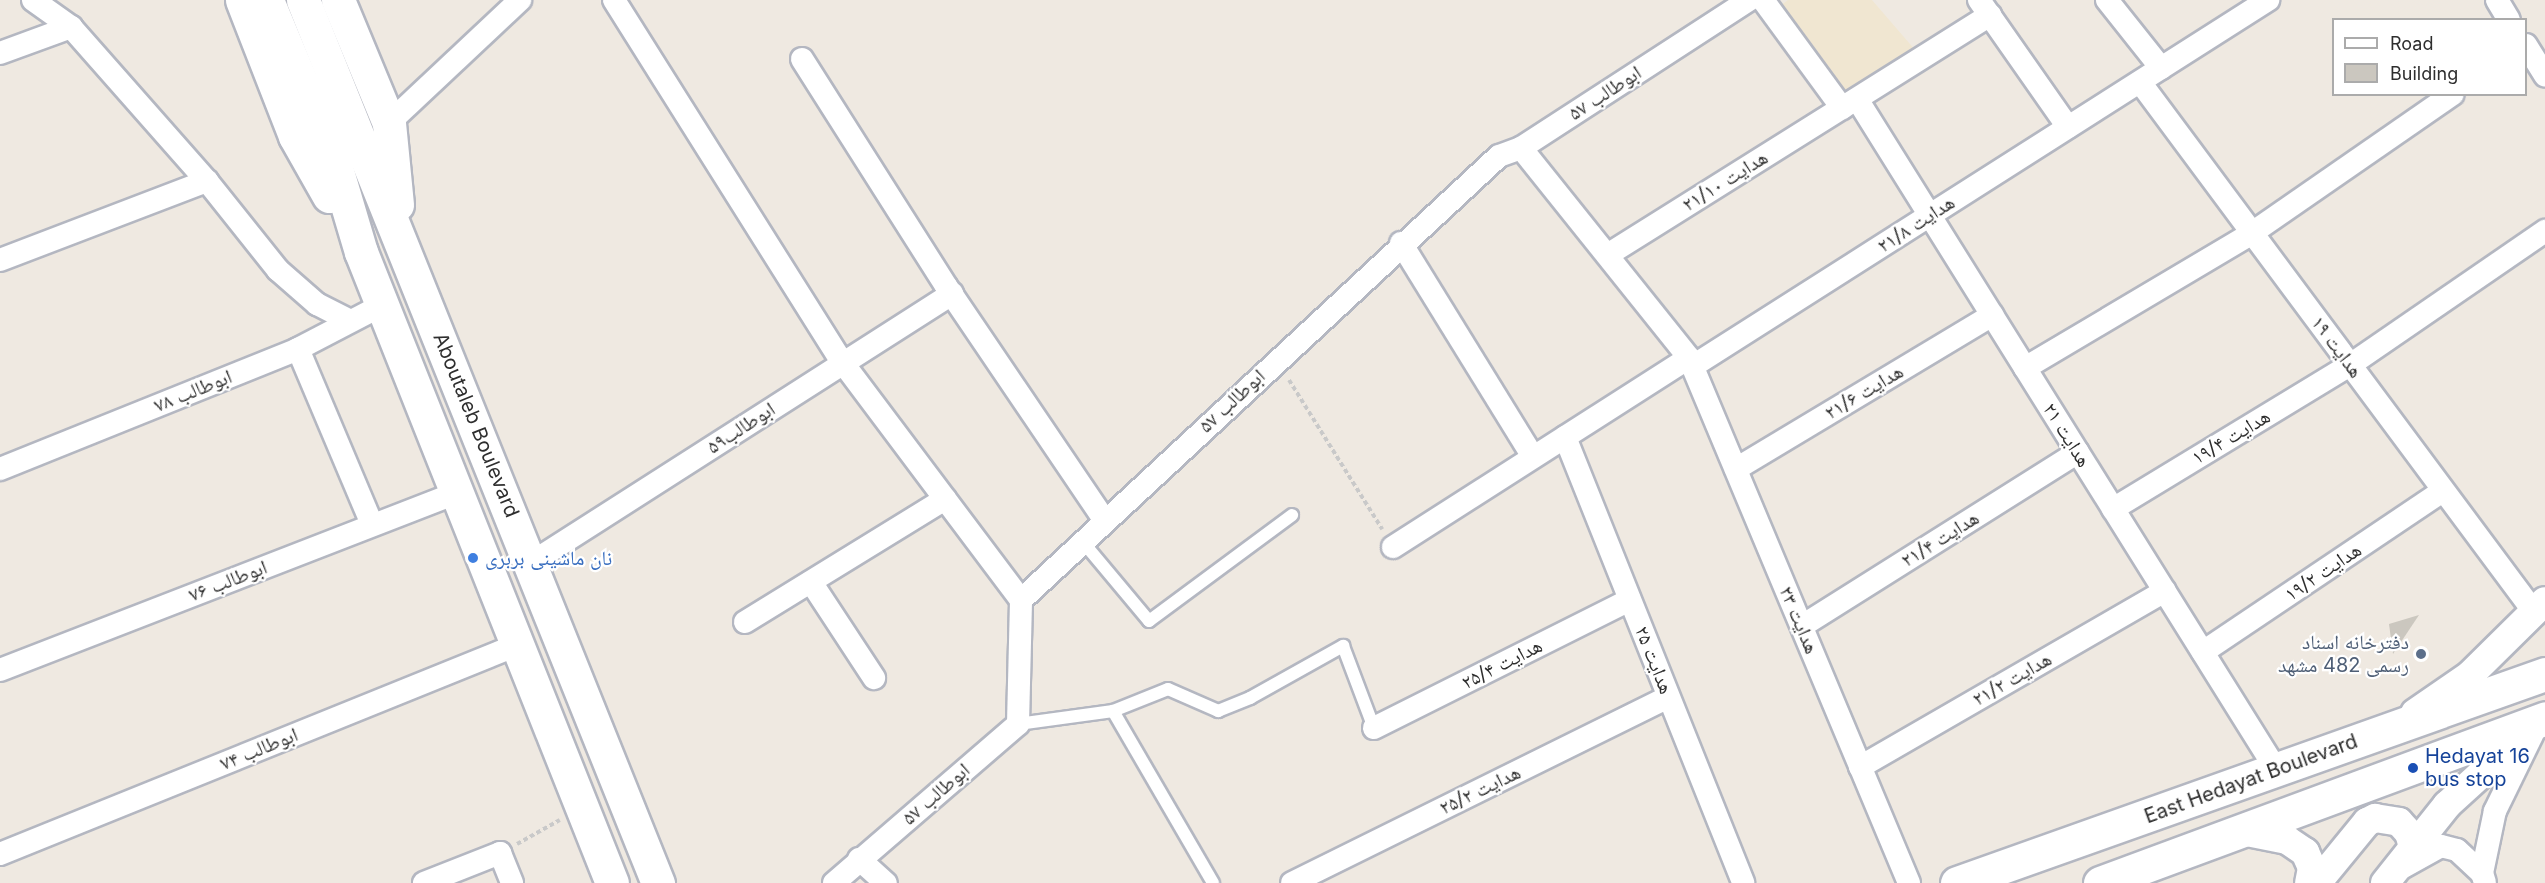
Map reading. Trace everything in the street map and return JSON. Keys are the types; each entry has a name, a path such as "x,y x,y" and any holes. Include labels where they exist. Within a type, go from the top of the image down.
{"main road":[{"path":"242,0 295,136 361,252"},
{"path":"267,0 334,161 361,252 606,870 614,864 621,883"},
{"name":"Aboutaleb Boulevard","path":"303,0 400,234 658,883"},
{"path":"338,0 389,123 400,234"},
{"name":"East Hedayat Boulevard","path":"1957,883 2545,674"},
{"path":"2100,883 2542,719"}],"street":[{"path":"33,0 71,27 207,182 278,270 317,304 349,320"},
{"path":"389,123 520,0"},
{"path":"614,0 843,363 1021,600 1018,724"},
{"name":"ابوطالب ۵۷","path":"1021,600 1401,243 1499,156 1521,148 1749,0"},
{"name":"هدایت ۲۱","path":"1763,0 1849,104 1930,215 2277,771"},
{"path":"2107,0 2161,68"},
{"name":"هدایت ۲۱/۸","path":"1393,547 1565,437 1930,215 2268,0"},
{"path":"2497,0 2508,18"},
{"path":"1985,8 2068,127"},
{"name":"هدایت ۲۱/۱۰","path":"1609,254 1849,104 1985,8"},
{"path":"0,53 71,27"},
{"path":"2534,48 2545,76"},
{"path":"802,59 952,294 1105,521"},
{"name":"هدایت ۱۹","path":"2140,81 2443,491 2540,607"},
{"path":"2025,368 2252,233 2450,96"},
{"name":"هدایت ۲۳","path":"1521,148 1609,254 1691,362 1909,883"},
{"path":"0,260 207,182"},
{"name":"هدایت ۱۹/۴","path":"2113,509 2350,365 2545,231"},
{"path":"1401,243 1533,457"},
{"name":"ابوطالب۵۹","path":"531,563 952,294"},
{"name":"ابوطالب ۷۸","path":"0,469 298,349 349,320 382,305"},
{"name":"هدایت ۲۱/۶","path":"1736,469 1992,315"},
{"path":"298,349 372,524"},
{"name":"هدایت ۲۵","path":"1565,437 1743,883"},
{"name":"هدایت ۲۱/۴","path":"1802,626 2078,452"},
{"name":"هدایت ۱۹/۲","path":"2203,652 2443,491"},
{"name":"ابوطالب ۷۶","path":"0,670 457,493"},
{"path":"745,622 945,500"},
{"path":"811,582 874,678"},
{"name":"هدایت ۲۱/۲","path":"1860,767 2164,591"},
{"name":"هدایت ۲۵/۴","path":"1374,728 1630,600"},
{"path":"2391,730 2470,675 2540,607"},
{"name":"ابوطالب ۷۴","path":"0,854 517,645"},
{"name":"هدایت ۲۵/۲","path":"1292,883 1668,696"},
{"path":"2390,878 2447,805 2542,719"},
{"path":"2484,878 2495,811 2542,719"},
{"name":"ابوطالب ۵۷","path":"834,883 1018,724"},
{"path":"2317,883 2367,822 2375,818 2399,822 2409,833 2413,847"},
{"path":"2242,831 2287,840 2305,852 2312,868 2309,883"},
{"path":"2390,878 2442,846 2457,850 2484,878"},
{"path":"424,883 500,853 512,883"},
{"path":"859,860 886,883"}],"lane":[{"path":"1083,542 1149,621 1292,515"},
{"path":"1018,724 1113,711 1168,689 1218,711 1250,698 1343,646 1374,728"},
{"path":"1113,711 1213,883"}],"path":[{"path":"1276,360 1393,547"},
{"path":"500,853 582,808"}],"shaded area":[{"path":"1788,0 1872,0 1916,51 1841,95 1776,9"}],"building":[{"path":"2419,615 2393,654 2389,624"}],"place":[{"name":"نان ماشینی بربری","path":"473,558"},
{"name":"دفترخانه اسناد رسمی 482 مشهد","path":"2421,654"},
{"name":"Hedayat 16 bus stop","path":"2413,768"}]}
